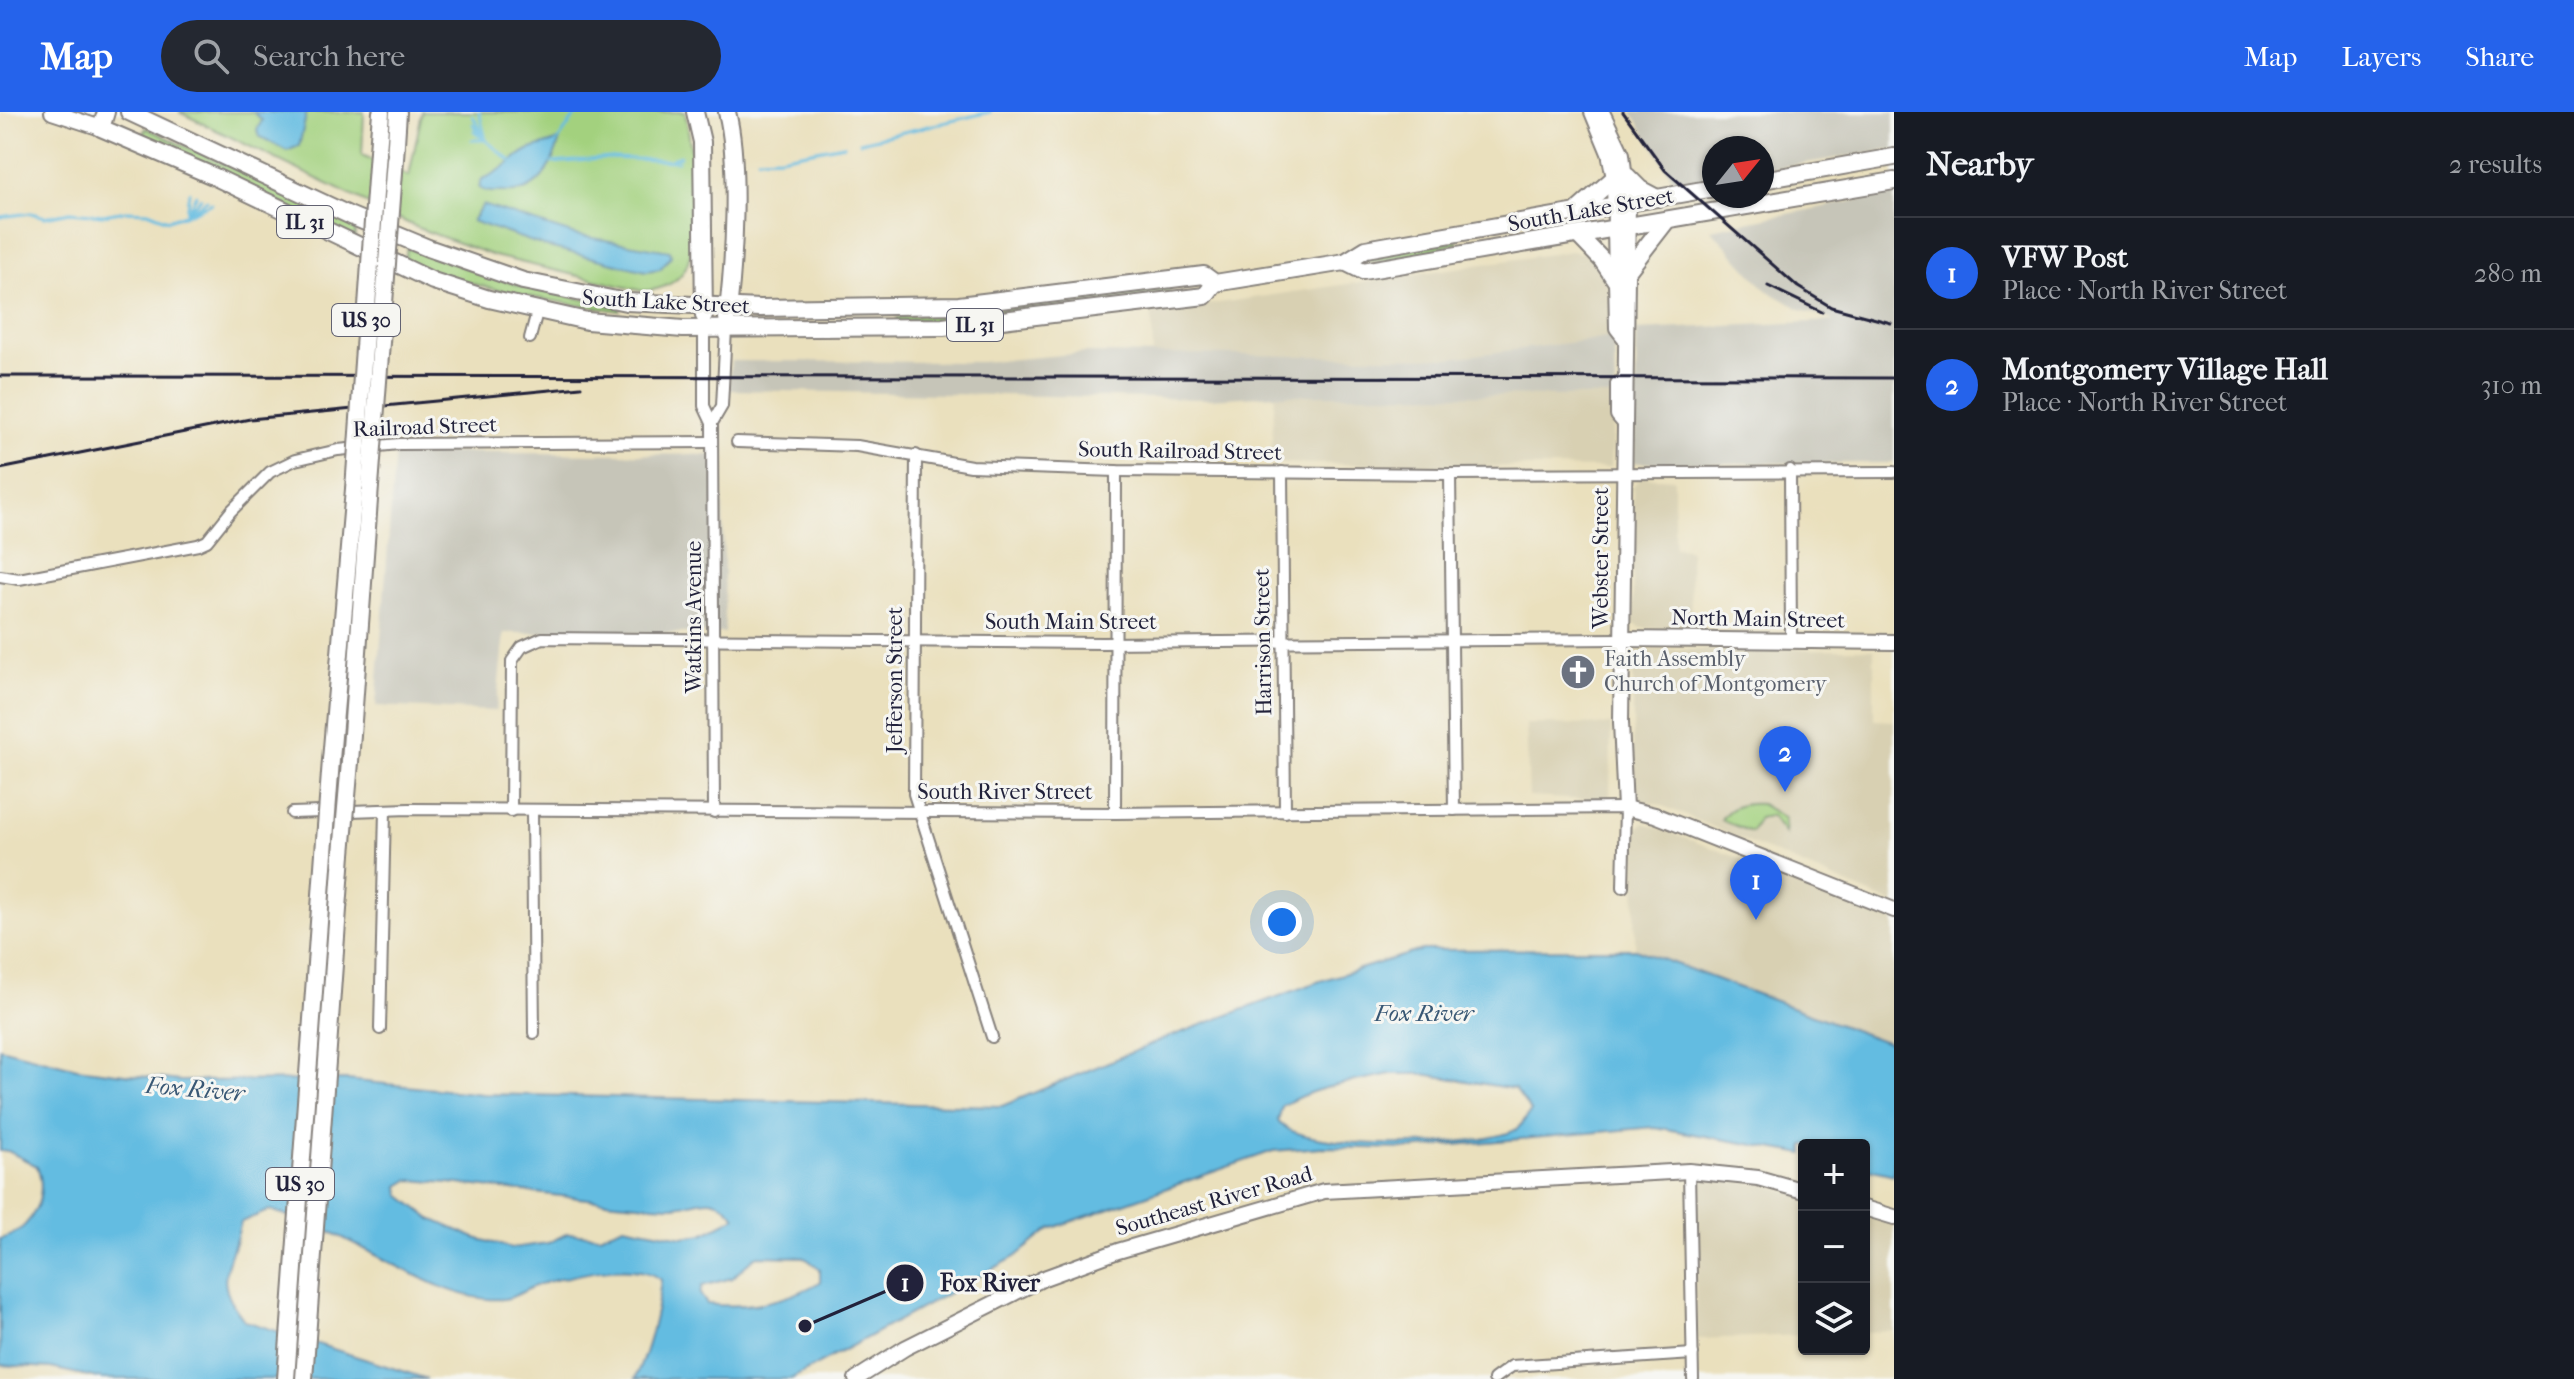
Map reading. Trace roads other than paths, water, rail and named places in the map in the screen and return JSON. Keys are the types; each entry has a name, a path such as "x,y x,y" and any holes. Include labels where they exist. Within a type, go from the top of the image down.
{"main road":[{"name":"US 30","path":"304,1379 350,762 381,112"},
{"path":"398,119 409,112"},
{"path":"695,112 702,142 704,329"},
{"path":"726,329 733,228 727,112"},
{"name":"South Lake Street","path":"133,113 351,216 483,267 592,297 704,307 959,305 1204,275 1215,283"},
{"path":"124,138 133,113"},
{"name":"US 30","path":"286,1379 331,760 362,487 398,119"},
{"name":"South Lake Street","path":"104,120 124,138 213,176 415,274 537,312 615,325 704,329 899,329 992,324 1205,296 1215,283 1345,262 1366,249 1702,190"},
{"path":"1774,178 1894,157"},
{"path":"1575,212 1620,177 1657,198"},
{"name":"South Lake Street","path":"1345,262 1363,271 1894,181"},
{"path":"1629,269 1667,220"},
{"path":"1578,235 1602,260 1616,281"}],"street":[{"name":"South Lake Street","path":"52,112 104,120"},
{"name":"Webster Street","path":"1592,112 1620,177"},
{"name":"Webster Street","path":"1602,112 1616,139 1620,177 1622,228 1616,281 1617,328 1624,337"},
{"name":"Webster Street","path":"1622,228 1629,269 1629,328 1624,337 1624,380 1618,384 1618,415 1623,421 1623,887"},
{"path":"530,338 537,312"},
{"name":"Watkins Avenue","path":"704,329 704,406 712,423 714,812"},
{"name":"Watkins Avenue","path":"712,423 722,406 726,329"},
{"name":"Railroad Street","path":"0,576 19,579 198,545 207,541 231,511 270,472 295,460 338,450 399,444 712,442"},
{"name":"South Railroad Street","path":"737,442 857,446 971,466 1116,471 1450,474 1790,470 1894,472"},
{"name":"Jefferson Street","path":"916,455 914,794 992,1037"},
{"path":"1790,470 1791,639"},
{"path":"1115,813 1116,471"},
{"name":"Harrison Street","path":"1282,472 1285,812"},
{"path":"1450,474 1454,810"},
{"name":"South Main Street","path":"511,811 512,661 522,647 542,638 714,642 1115,643 1622,639"},
{"name":"North Main Street","path":"1622,639 1894,642"},
{"path":"1625,808 1655,815 1894,910"},
{"name":"South River Street","path":"292,813 385,810 1115,813 1625,808"},
{"path":"380,1029 385,810"},
{"path":"532,811 534,1033"},
{"path":"1689,1171 1693,1379"},
{"name":"Southeast River Road","path":"856,1379 905,1348 1044,1278 1118,1251 1324,1191 1689,1171 1758,1178 1798,1189"},
{"path":"1870,1210 1894,1217"},
{"path":"1494,1379 1512,1366 1693,1354"}],"water":[{"path":"253,112 307,112 299,146 287,151 259,136 257,130 262,120"},
{"path":"560,139 548,169 535,184 516,192 491,192 479,188 482,179 528,150"},
{"path":"483,205 575,235 670,251 671,256 660,269 646,271 544,246 472,221"},
{"path":"1635,949 1894,1045 1894,1175 1870,1169 1870,1139 1798,1139 1798,1153 1655,1127 1410,1149 1322,1147 1273,1151 1050,1229 1015,1257 791,1379 635,1379 655,1318 661,1280 650,1274 635,1270 601,1271 537,1285 504,1299 484,1299 441,1287 331,1232 270,1210 241,1222 228,1262 225,1283 228,1294 245,1321 427,1379 102,1379 51,1368 0,1365 0,1239 21,1229 28,1221 35,1211 41,1189 37,1166 8,1151 0,1151 0,1048 77,1068 179,1081 347,1080 483,1094 1002,1106 1169,1037 1320,981 1422,950","holes":["1391,1074 1423,1074 1515,1089 1531,1111 1515,1130 1467,1141 1431,1144 1354,1143 1320,1138 1293,1131 1278,1121 1282,1106 1308,1094","409,1180 669,1206 711,1200 719,1202 736,1217 703,1234 683,1237 624,1226 599,1236 568,1233 548,1243 512,1248 475,1238 431,1219 400,1195 399,1186","756,1256 804,1257 820,1269 820,1282 793,1295 751,1305 707,1304 700,1294 702,1286 732,1278"]}],"waterway":[{"path":"479,112 486,140"},
{"path":"557,142 578,112"},
{"path":"860,142 990,112"},
{"path":"473,116 484,137"},
{"path":"473,124 481,134"},
{"path":"474,131 511,161"},
{"path":"472,140 483,140"},
{"path":"758,158 844,145"},
{"path":"672,159 680,156"},
{"path":"552,163 612,158 678,161"},
{"path":"186,214 189,192"},
{"path":"188,211 196,195"},
{"path":"0,217 31,213 45,217 70,212 103,215 126,211 148,212 168,220 186,214 201,198"},
{"path":"193,210 207,200"},
{"path":"190,213 212,203"}],"railway":[{"path":"1623,112 1665,170 1798,287 1831,307 1891,323"},
{"path":"1768,286 1822,312"},
{"path":"0,376 1894,378"},
{"path":"0,469 250,419 581,387"}],"place":[{"name":"Faith Assembly Church of Montgomery","path":"1578,672"},
{"name":"Montgomery Village Hall","path":"1785,792"},
{"name":"VFW Post","path":"1756,920"},
{"name":"Fox River","path":"805,1326"}]}
